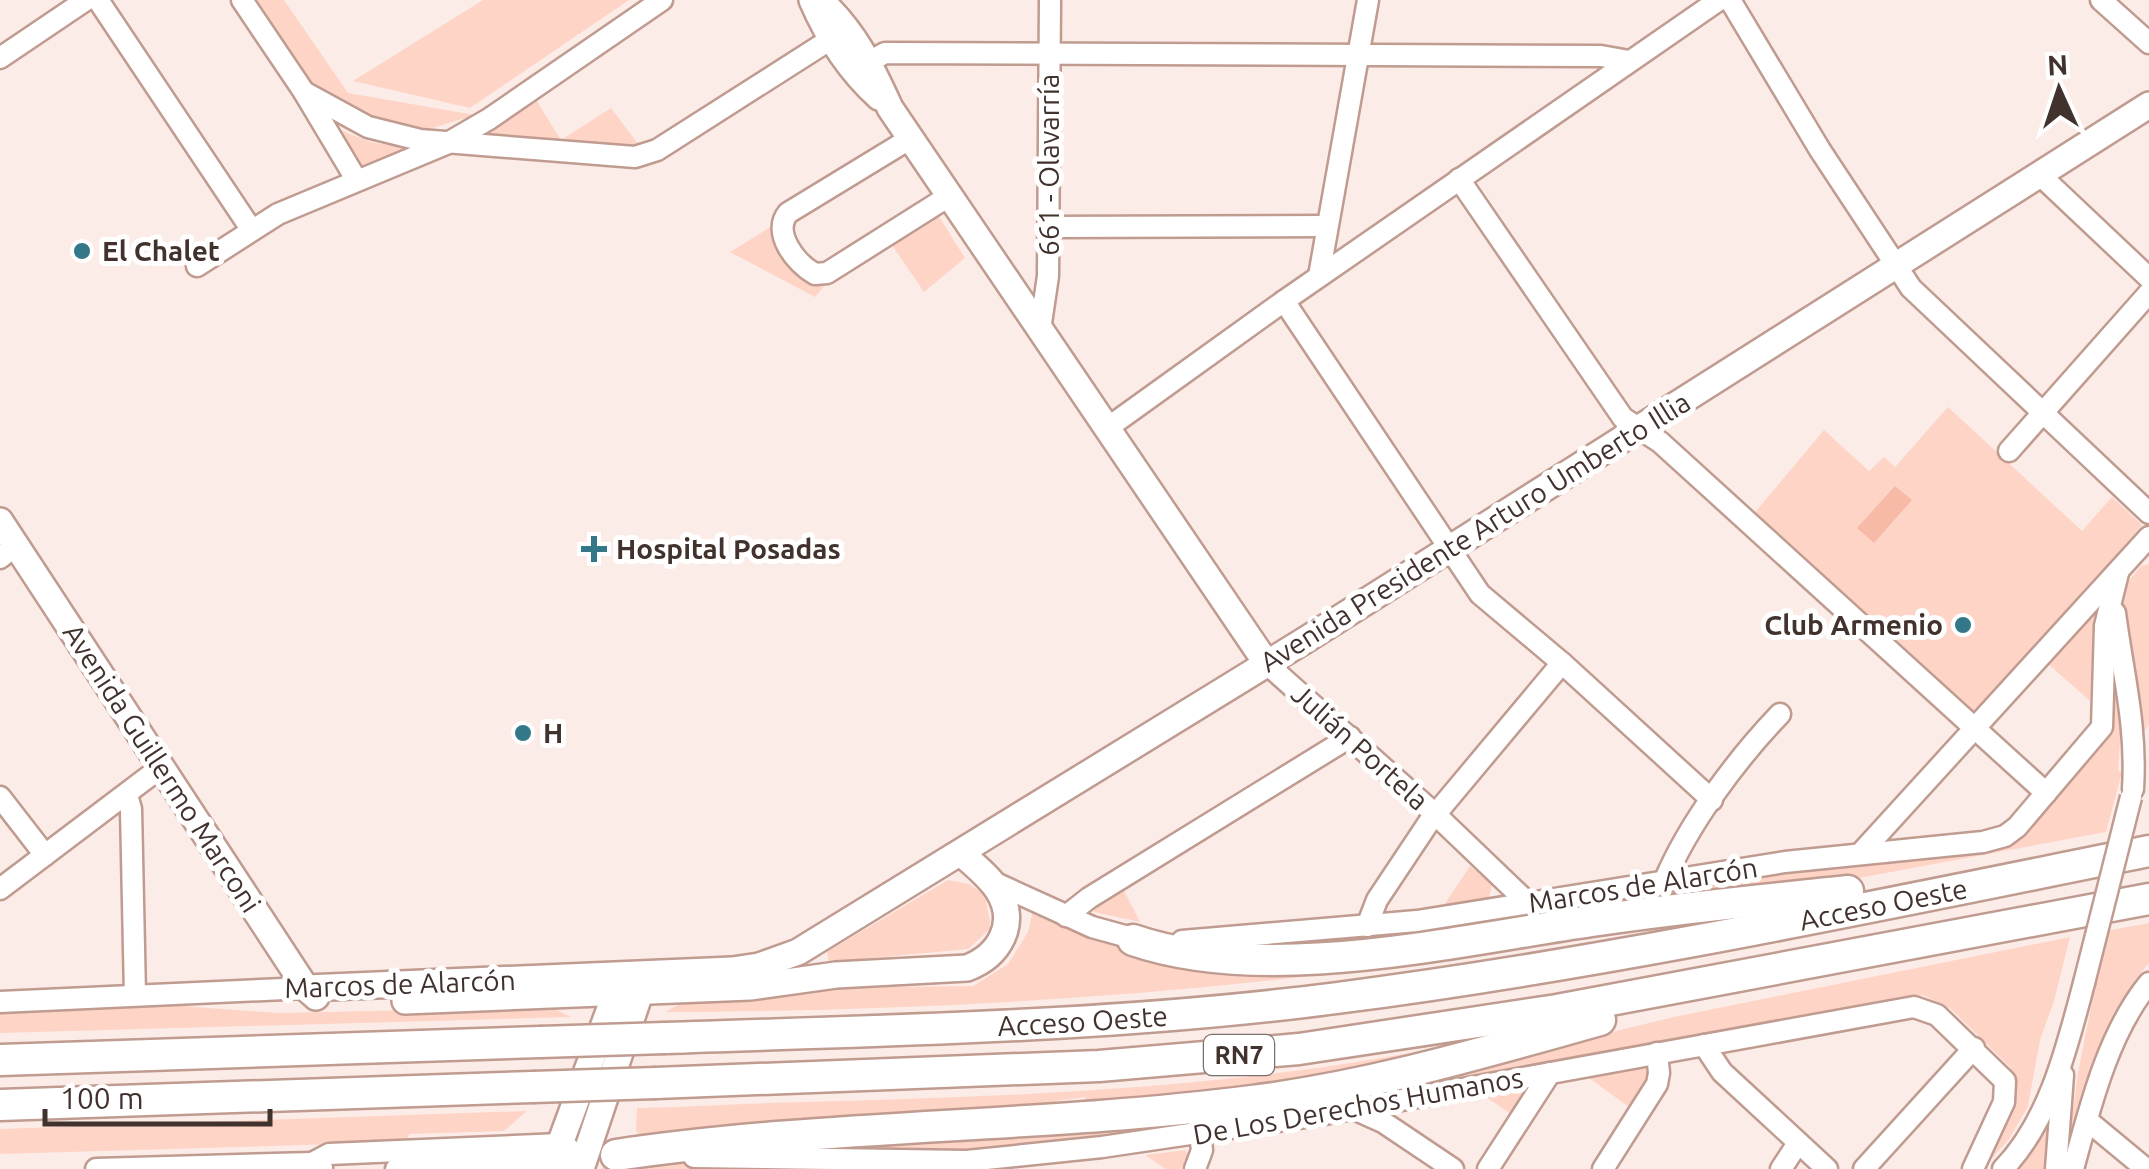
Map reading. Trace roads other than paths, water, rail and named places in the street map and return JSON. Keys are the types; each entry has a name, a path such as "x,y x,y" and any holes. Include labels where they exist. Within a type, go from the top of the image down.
{"highway":[{"name":"Acceso Oeste","path":"0,1060 1087,1022 1336,999 1584,960 2149,851"},
{"path":"1133,940 1172,953 1254,962 1380,952 1634,914 2082,864"},
{"name":"Acceso Oeste","path":"0,1105 1099,1066 1300,1049 1538,1014 2149,899"},
{"path":"616,1156 700,1143 1252,1101 1333,1088 1461,1059 1815,962"}],"main road":[{"path":"812,0 831,39 858,78 890,108"},
{"path":"820,0 842,20 869,62 890,108"},
{"name":"Avenida Presidente Arturo Umberto Illia","path":"798,952 1267,664 2149,104"},
{"name":"Julián Portela","path":"890,108 1267,664"},
{"name":"Avenida Guillermo Marconi","path":"0,521 8,551 160,768 306,988 334,1004"},
{"name":"Marcos de Alarcón","path":"306,988 629,984 750,987 836,975 968,968 991,954 1004,934 1005,905 990,881 961,853"},
{"name":"Marcos de Alarcón","path":"334,1004 629,984 744,969 798,952"},
{"path":"557,1161 629,984"},
{"path":"582,1163 629,984"}],"street":[{"path":"0,58 86,0"},
{"path":"98,0 252,229"},
{"path":"242,0 304,92 356,180"},
{"path":"197,266 252,229 356,180 446,144 662,0"},
{"name":"661 - Olavarría","path":"1040,330 1048,276 1050,0"},
{"path":"1318,276 1368,0"},
{"path":"1106,428 1318,276 1719,0"},
{"path":"1730,0 1820,150 1912,288 2149,513"},
{"path":"2100,0 2149,43"},
{"path":"304,92 368,127 446,144 635,156 657,150 831,39"},
{"path":"869,62 885,53 1601,56 1629,60"},
{"path":"911,138 788,213 780,222 780,231 798,260 814,274 827,273 949,196"},
{"path":"2040,174 2149,278"},
{"path":"1459,179 1622,418 1660,442 2046,794"},
{"path":"1048,226 1326,226"},
{"path":"2009,450 2149,293"},
{"path":"1284,301 1480,594 1712,800"},
{"path":"1860,854 2132,561 2149,537"},
{"name":"Marcos de Alarcón","path":"990,881 1066,916 1133,940 1193,942 1367,926 1860,854 1991,841 2017,827 2102,726 2103,647 2113,599 2132,561"},
{"path":"2113,599 2136,750 2132,793"},
{"path":"1367,926 1377,900 1436,814 1562,663"},
{"name":"Julián Portela","path":"1267,664 1436,814 1528,904"},
{"path":"1664,882 1675,857 1712,800 1751,745 1780,714"},
{"path":"1066,916 1350,737"},
{"path":"2003,1169 2028,1137 2064,1058 2132,793 2149,751"},
{"path":"0,889 160,768"},
{"path":"127,795 131,809 135,995"},
{"path":"0,796 45,855"},
{"path":"2073,1169 2110,1054 2125,1018 2149,982"},
{"name":"Marcos de Alarcón","path":"0,1002 306,988"},
{"name":"De Los Derechos Humanos","path":"96,1169 316,1167 329,1154 582,1163 616,1156 890,1165 1009,1163 1354,1109 1914,1007 1938,1015 2001,1074 2006,1090 2004,1102 1973,1169"},
{"path":"1704,1045 1722,1072 1827,1169"},
{"path":"1864,1169 1974,1048"},
{"path":"1603,1169 1657,1084 1657,1054"},
{"path":"2056,1169 2064,1058"},
{"path":"1488,1169 1550,1073"},
{"path":"1354,1109 1383,1122 1453,1169"},
{"path":"2088,1121 2146,1169"},
{"path":"1194,1169 1202,1150 1200,1134"},
{"path":"1782,1169 1798,1143"},
{"name":"De Los Derechos Humanos","path":"396,1169 557,1161"}],"place":[{"name":"El Chalet","path":"82,251"},
{"name":"Hospital Posadas","path":"594,549"},
{"name":"Club Armenio","path":"1963,625"},
{"name":"H","path":"523,733"}]}
